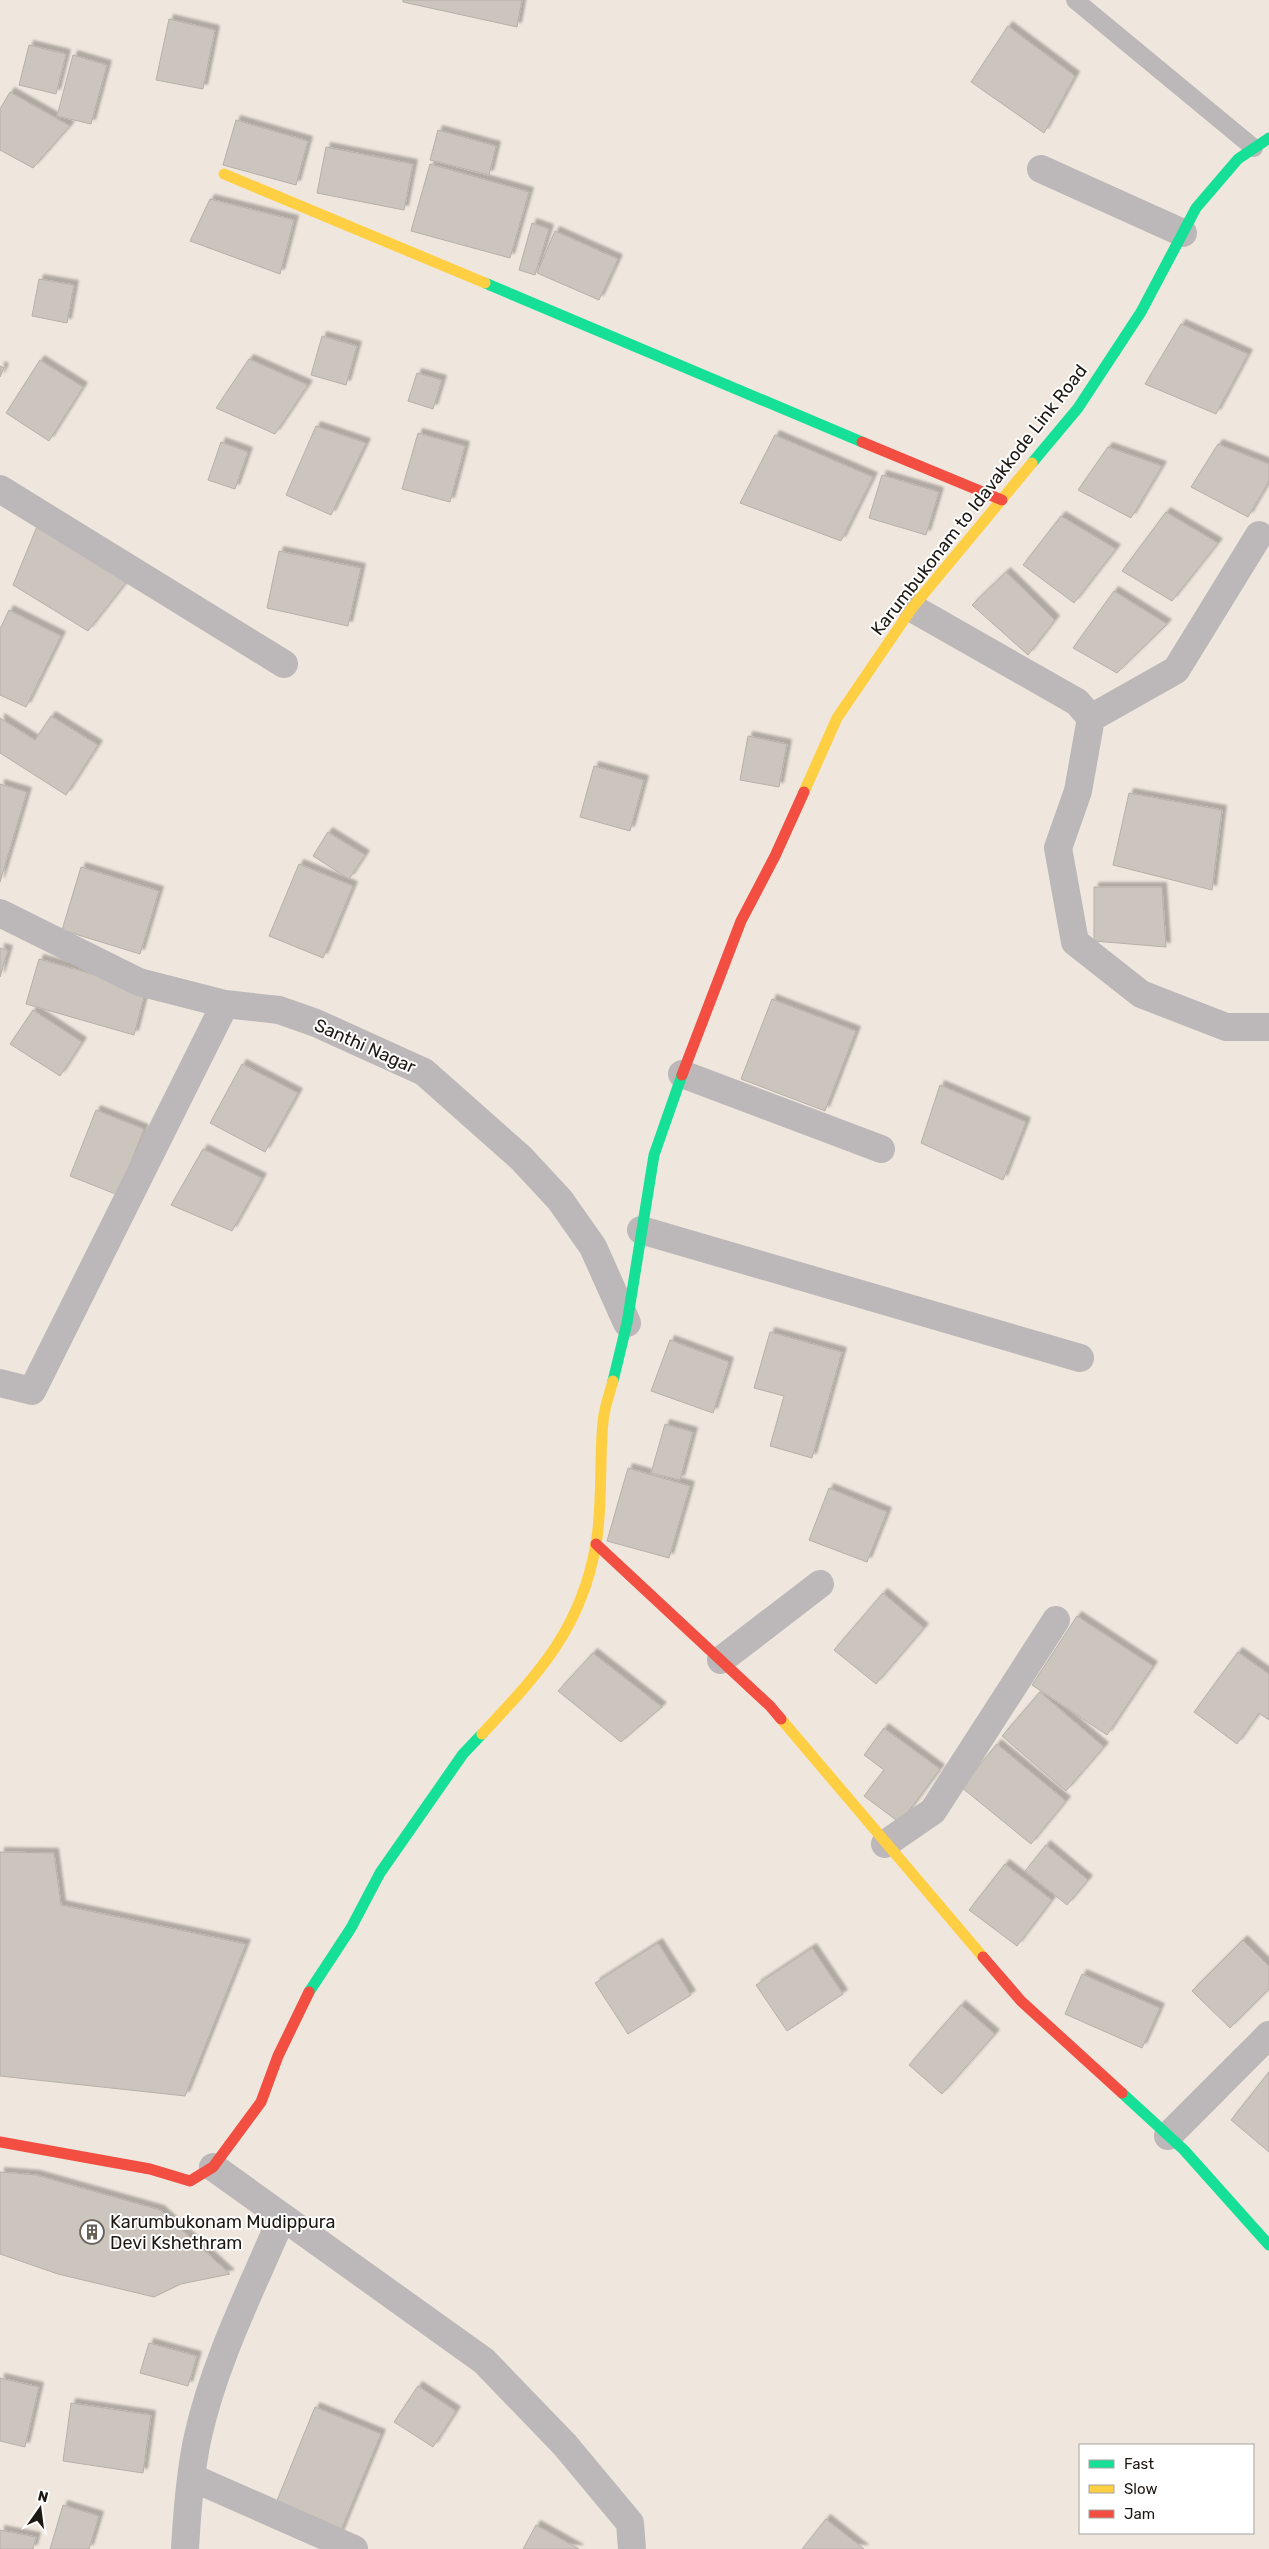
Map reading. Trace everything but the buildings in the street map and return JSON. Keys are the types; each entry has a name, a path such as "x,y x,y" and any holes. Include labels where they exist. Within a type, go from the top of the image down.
{"street":[{"name":"Karumbukonam to Idavakkode Link Road","path":"0,2142 150,2169 190,2181 213,2167 261,2102 278,2056 307,1995 351,1928 380,1873 462,1754 537,1675 571,1624 581,1602 596,1544 602,1420 627,1323 640,1230 654,1155 682,1074 741,921 774,856 837,718 912,608 1083,401 1141,312 1202,201 1238,159 1269,138"},
{"path":"1040,169 1183,233"},
{"path":"224,174 1002,500"},
{"path":"0,489 284,664"},
{"path":"1091,718 1176,670 1260,535"},
{"path":"912,608 1077,702 1091,718"},
{"path":"1091,718 1078,791 1058,848 1075,942 1141,994 1226,1027 1269,1027"},
{"name":"Santhi Nagar","path":"0,913 139,982 225,1004 279,1010 316,1023 424,1072 521,1158 560,1200 593,1247 627,1323"},
{"path":"0,1383 32,1391 225,1004"},
{"path":"682,1074 881,1149"},
{"path":"640,1230 1080,1358"},
{"path":"596,1544 770,1706 1020,2001 1168,2136 1269,2245"},
{"path":"720,1660 820,1584"},
{"path":"885,1844 933,1811 1056,1620"},
{"path":"1168,2136 1269,2035"},
{"path":"213,2167 484,2361 565,2445 630,2523 632,2549"},
{"path":"185,2549 198,2436 218,2369 282,2217"},
{"path":"192,2478 354,2549"}],"lane":[{"path":"1075,0 1254,148"}],"traffic: fast":[{"path":"1032,463 1078,408 1141,312 1196,208 1238,159 1269,138"},
{"path":"485,283 862,442"},
{"path":"613,1381 627,1323 654,1155 682,1075"},
{"path":"309,1992 351,1928 380,1873 463,1754 482,1734"},
{"path":"1122,2093 1184,2150 1269,2245"}],"traffic: slow":[{"path":"224,174 485,283"},
{"path":"804,792 837,718 912,608 1032,463"},
{"path":"482,1734 539,1670 568,1626 580,1602 596,1544 603,1422 613,1381"},
{"path":"781,1719 983,1957"}],"traffic: jam":[{"path":"862,442 1002,500"},
{"path":"682,1075 741,921 775,856 804,792"},
{"path":"596,1544 770,1706 781,1719"},
{"path":"983,1957 1021,2001 1122,2093"},
{"path":"0,2142 150,2169 190,2181 213,2167 261,2102 278,2056 309,1992"}],"place":[{"name":"Karumbukonam Mudippura Devi Kshethram","path":"92,2232"}]}
